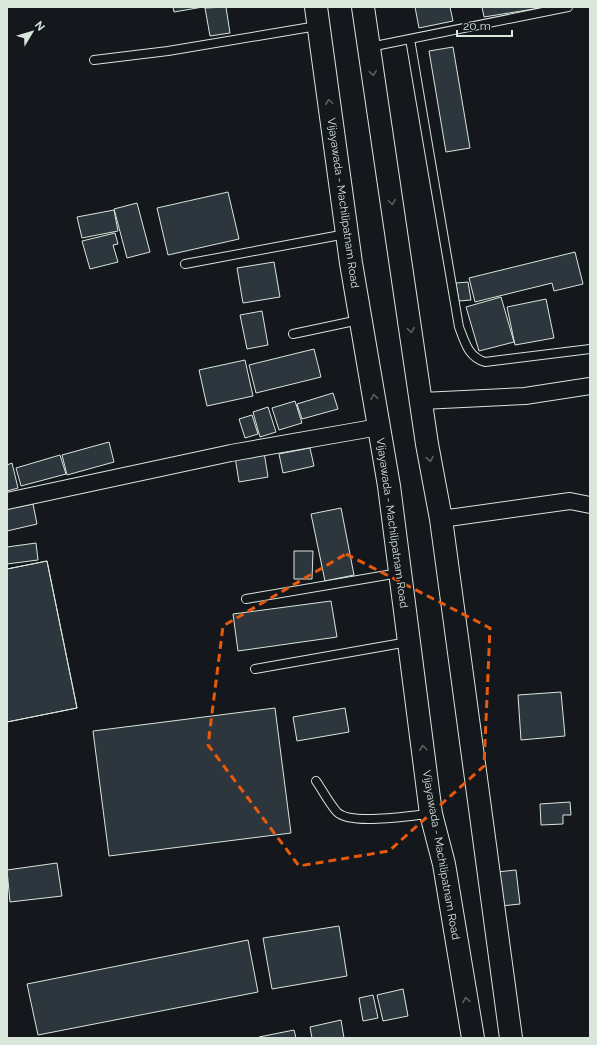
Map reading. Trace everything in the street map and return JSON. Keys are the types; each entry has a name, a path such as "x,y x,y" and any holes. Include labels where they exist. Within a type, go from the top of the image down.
{"highway":[{"path":"363,7 441,519 511,1038"},
{"name":"Vijayawada - Machilipatnam Road","path":"318,16 347,234 389,486 431,814 444,864 473,1038"}],"street":[{"path":"422,401 525,396 590,386"},
{"path":"7,501 231,453 379,427"},
{"path":"441,519 570,501 590,505"}],"lane":[{"path":"369,48 568,7"},
{"path":"94,60 168,51 318,16"},
{"path":"410,39 459,327 470,353 477,359 486,362 590,348"},
{"path":"185,264 347,234"},
{"path":"293,334 361,320"},
{"path":"246,599 400,573"},
{"path":"256,669 409,642"},
{"path":"316,781 338,812 346,817 359,819 431,814"}],"highlighted area":[{"path":"346,554 490,628 484,766 389,851 299,866 208,745 223,626"}],"building":[{"path":"173,7 203,7 174,12"},
{"path":"226,7 230,33 210,36 205,8"},
{"path":"415,7 450,7 453,21 419,28"},
{"path":"482,7 546,7 484,17"},
{"path":"453,47 470,148 446,152 429,51"},
{"path":"228,192 239,239 168,255 157,208"},
{"path":"137,203 150,252 127,258 114,209"},
{"path":"114,210 118,231 82,238 77,217"},
{"path":"115,233 118,244 113,245 118,262 90,269 82,241"},
{"path":"575,252 583,284 554,291 552,283 475,302 469,278"},
{"path":"274,262 280,297 243,303 237,268"},
{"path":"468,282 471,300 459,301 456,283"},
{"path":"501,297 514,342 479,351 466,307"},
{"path":"546,299 554,338 515,345 507,307"},
{"path":"262,311 268,345 247,349 240,315"},
{"path":"314,349 321,377 256,393 249,365"},
{"path":"245,360 253,396 207,406 199,370"},
{"path":"333,393 338,409 302,419 297,404"},
{"path":"295,401 302,423 279,430 272,408"},
{"path":"268,407 276,432 260,437 253,412"},
{"path":"252,415 258,434 245,438 239,419"},
{"path":"109,442 114,462 67,475 62,455"},
{"path":"310,448 314,466 283,473 279,454"},
{"path":"264,452 268,477 239,482 235,457"},
{"path":"60,455 66,474 21,486 16,468"},
{"path":"12,463 18,488 7,491 7,465"},
{"path":"33,504 37,524 7,531 7,509"},
{"path":"341,508 354,575 325,581 311,514"},
{"path":"36,543 38,560 7,564 7,547"},
{"path":"294,551 313,551 312,579 294,579"},
{"path":"47,561 77,708 7,722 7,569"},
{"path":"47,561 77,708 7,722 7,569"},
{"path":"331,601 337,637 238,651 233,614"},
{"path":"561,692 565,736 521,740 518,695"},
{"path":"275,708 291,833 109,856 93,731"},
{"path":"345,708 349,732 297,741 293,717"},
{"path":"570,802 571,815 563,815 563,824 541,825 540,804"},
{"path":"57,863 62,896 10,902 7,870"},
{"path":"516,870 520,904 501,906 497,872"},
{"path":"339,926 347,976 272,989 263,938"},
{"path":"248,940 258,992 38,1035 27,984"},
{"path":"403,989 408,1016 383,1021 377,995"},
{"path":"373,995 378,1018 363,1021 359,998"},
{"path":"341,1020 344,1038 312,1038 310,1027"},
{"path":"294,1030 296,1038 259,1038 259,1037"}]}
